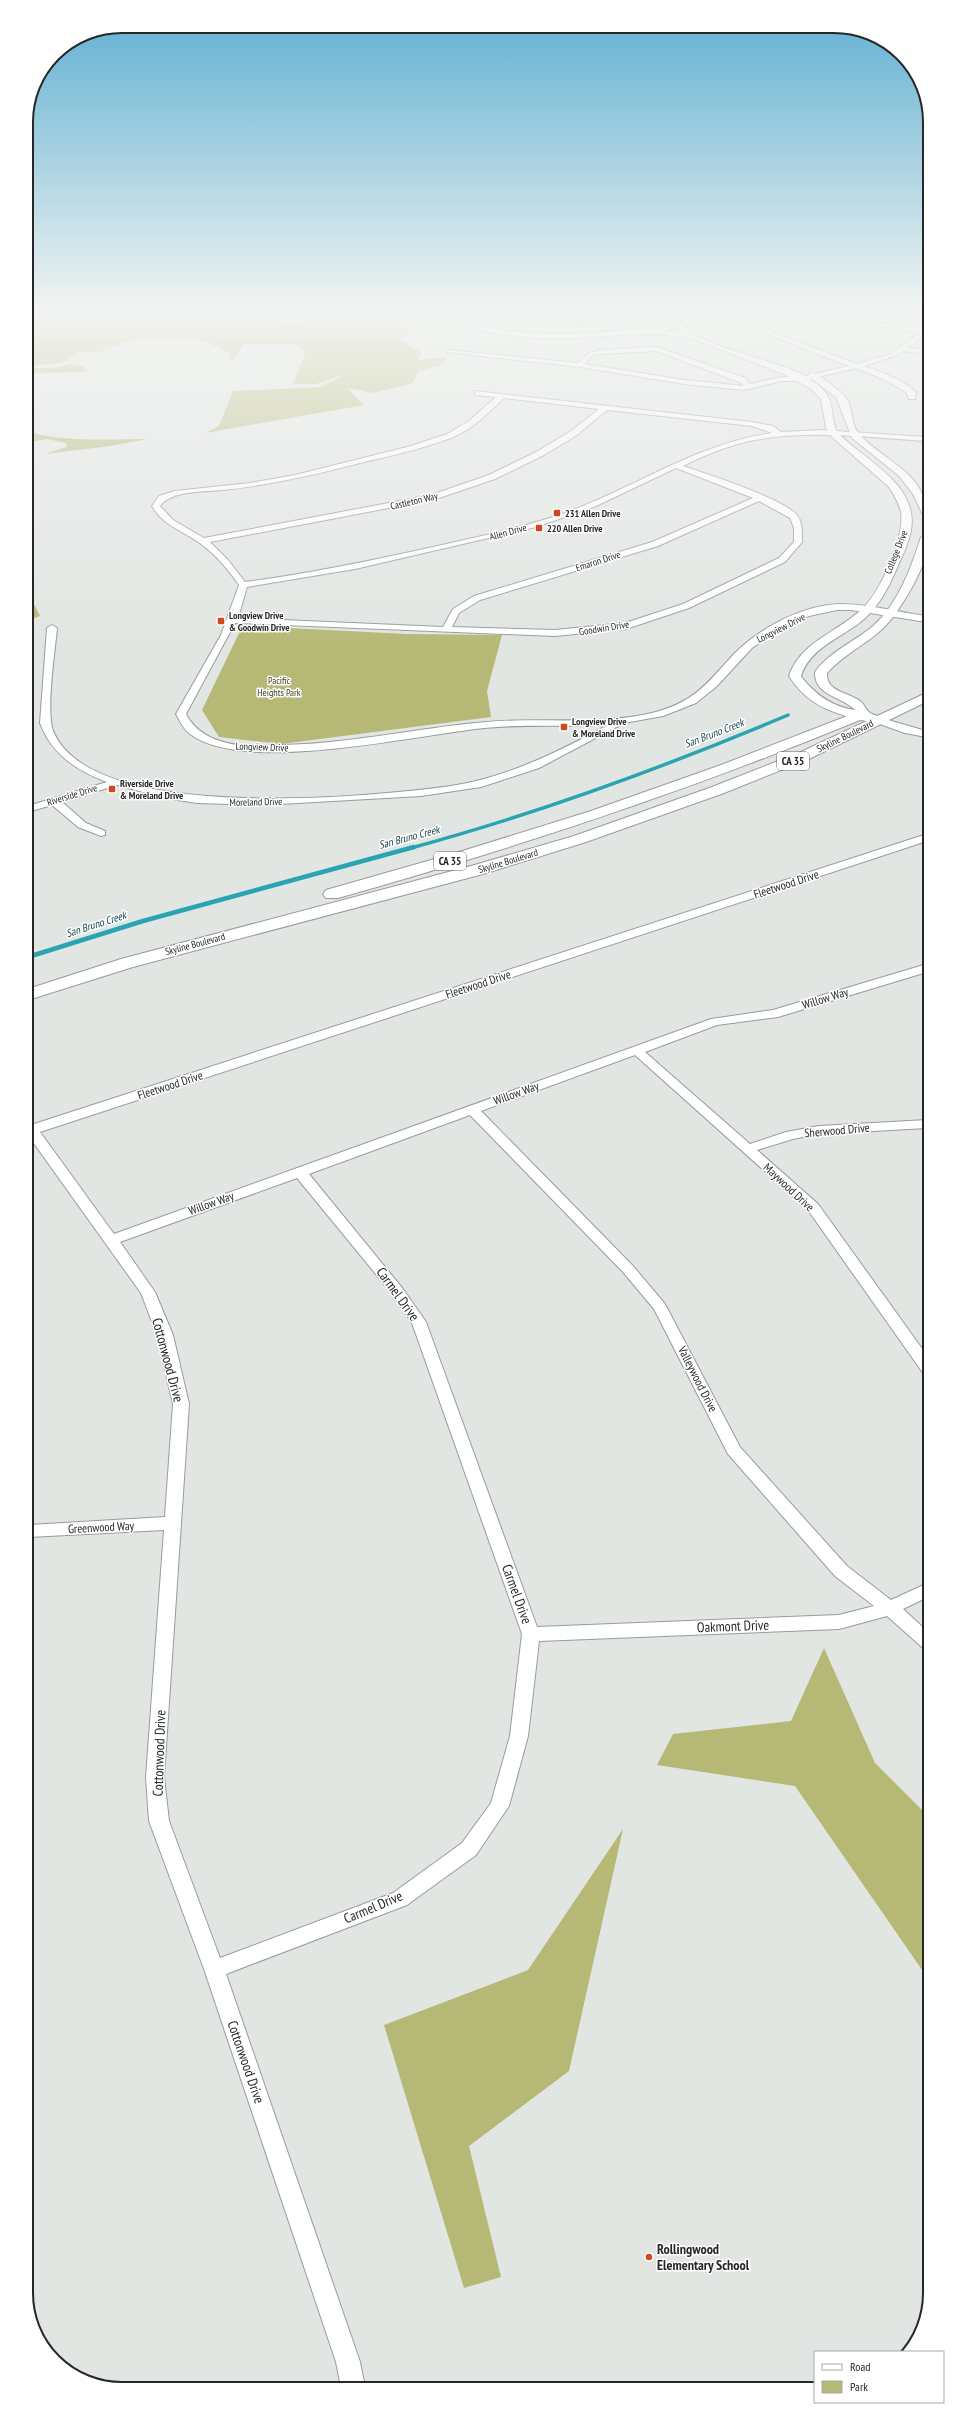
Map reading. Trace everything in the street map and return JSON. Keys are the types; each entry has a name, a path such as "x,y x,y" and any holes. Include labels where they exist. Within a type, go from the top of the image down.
{"main road":[{"name":"Skyline Boulevard","path":"33,993 127,963 525,856 633,820 766,772 806,755 923,686"},
{"name":"Skyline Boulevard","path":"33,980 128,950 413,872 557,828 923,698"}],"street":[{"path":"243,585 228,563 202,541 159,514 156,506 162,498 175,493 250,485 295,477 414,448 450,436 473,422"},
{"name":"Castleton Way","path":"202,541 433,498 492,477 541,453 574,433 588,422"},
{"path":"732,422 770,428 779,434"},
{"path":"831,422 833,434"},
{"path":"848,422 855,436 902,474 918,493 923,504"},
{"name":"Allen Drive","path":"243,585 282,581 402,556 530,526 598,503 674,465 710,450 779,434 833,434 923,439"},
{"name":"College Drive","path":"833,434 892,484 903,502 907,521 903,540 875,600 868,610 800,661 795,676 799,684 809,693 838,711 871,716"},
{"name":"Goodwin Drive","path":"232,620 447,630 555,633 590,631 626,626 686,606 782,560 798,542 798,526 792,515 759,498 674,465"},
{"name":"Emaron Drive","path":"447,630 450,617 463,604 484,595 655,544 759,498"},
{"name":"College Drive","path":"871,716 854,702 829,691 822,684 821,672 886,613 923,543"},
{"name":"Longview Drive","path":"243,585 240,604 182,714 188,727 200,735 234,747 285,749 322,747 485,725 623,720 665,712 699,698 714,687 738,656 750,645 792,621 829,606 840,606 923,619"},
{"name":"Moreland Drive","path":"52,628 45,723 48,735 56,747 69,758 87,769 116,782 166,796 223,803 283,802 414,793 480,784 528,770 623,720"},
{"path":"871,716 909,731 923,733"},
{"path":"571,722 583,735 580,743"},
{"name":"Riverside Drive","path":"33,807 116,782"},
{"path":"54,801 82,825 102,834"},
{"name":"Fleetwood Drive","path":"33,1129 921,839"},
{"name":"Willow Way","path":"112,1240 299,1171 715,1022 774,1014 923,969"},
{"name":"Maywood Drive","path":"636,1050 813,1207 923,1362"},
{"name":"Valleywood Drive","path":"472,1109 628,1269 660,1307 734,1450 841,1571 890,1608 923,1638"},
{"name":"Sherwood Drive","path":"748,1149 791,1135 819,1130 923,1124"},
{"name":"Cottonwood Drive","path":"33,1134 112,1240 148,1292 165,1335 181,1404 174,1523 155,1777 159,1821 214,1969 348,2362 351,2382"},
{"name":"Carmel Drive","path":"214,1969 400,1899 470,1849 500,1806 519,1736 531,1634 419,1322 398,1292 299,1171"},
{"name":"Greenwood Way","path":"33,1531 174,1523"},
{"name":"Oakmont Drive","path":"531,1634 839,1622 890,1608 923,1592"}],"green space":[{"path":"221,422 269,422 205,433 219,426"},
{"path":"33,432 66,438 102,440 147,439 111,446 44,454 67,447 66,443 47,439 33,441"},
{"path":"33,602 40,616 33,619"},
{"name":"Pacific Heights Park","path":"251,626 407,634 502,635 487,691 491,717 281,744 219,737 202,710 240,631"},
{"path":"824,1648 875,1763 923,1811 923,1971 795,1786 657,1765 673,1734 791,1721"},
{"path":"623,1829 569,2071 469,2146 501,2277 464,2288 384,2025 528,1970"}],"waterway":[{"name":"San Bruno Creek","path":"411,848 507,820 602,788 695,753 788,715"},
{"name":"San Bruno Creek","path":"33,955 143,921 414,847"}],"place":[{"name":"231 Allen Drive","path":"557,513"},
{"name":"220 Allen Drive","path":"539,528"},
{"name":"Longview Drive & Goodwin Drive","path":"221,621"},
{"name":"Longview Drive & Moreland Drive","path":"564,727"},
{"name":"Riverside Drive & Moreland Drive","path":"112,789"},
{"name":"Rollingwood Elementary School","path":"649,2257"}]}
